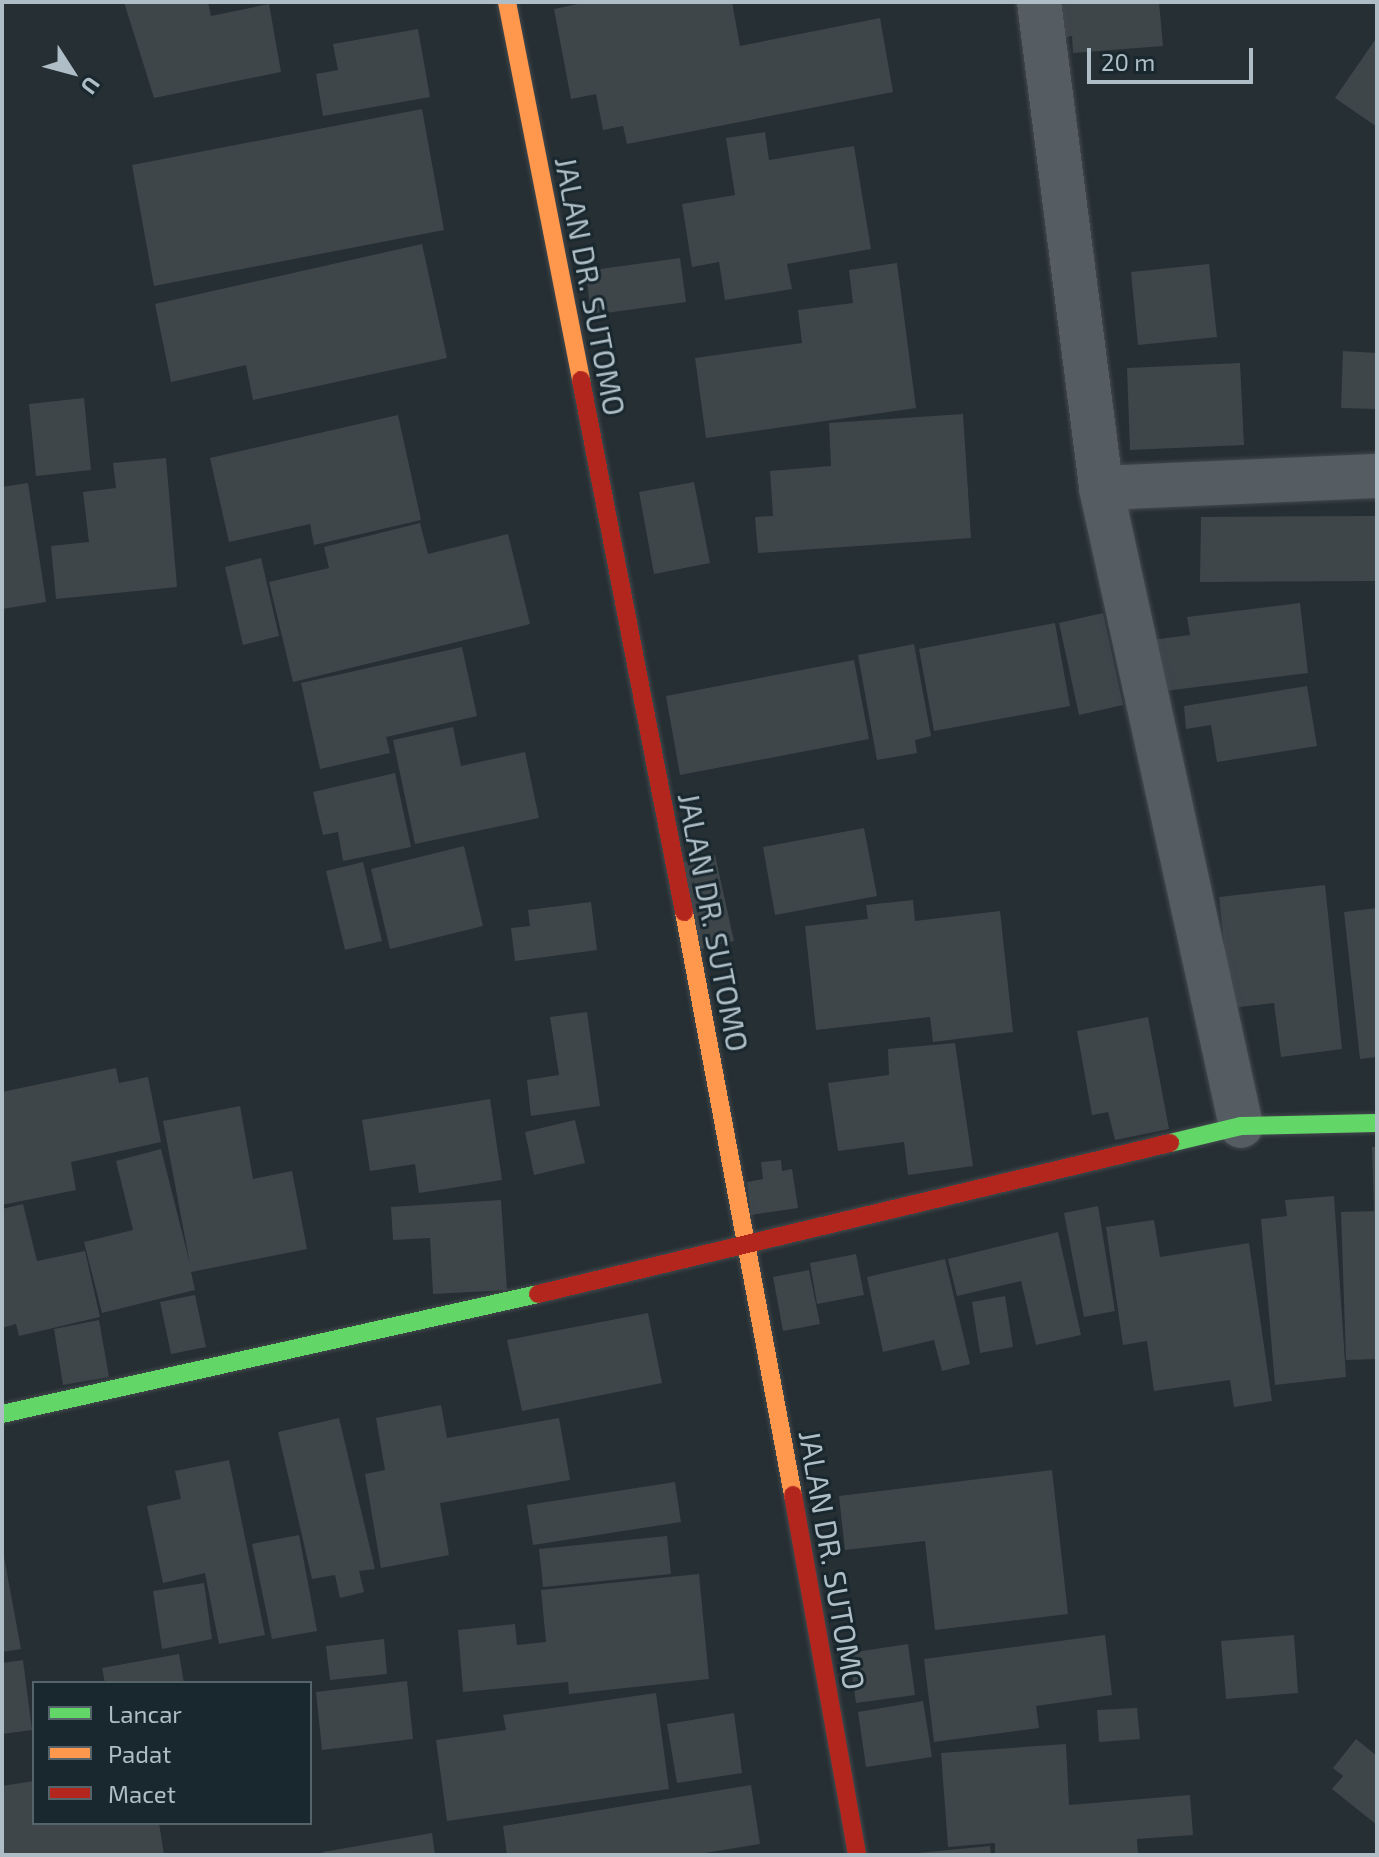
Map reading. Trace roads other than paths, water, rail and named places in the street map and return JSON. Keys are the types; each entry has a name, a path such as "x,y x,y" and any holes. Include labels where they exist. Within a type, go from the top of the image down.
{"street":[{"name":"JALAN DR. SUTOMO","path":"507,2 749,1246 857,1855"},
{"path":"1039,2 1101,488 1241,1126"},
{"path":"1101,488 1377,476"},
{"path":"2,1414 749,1246 1241,1126 1377,1123"}]}
